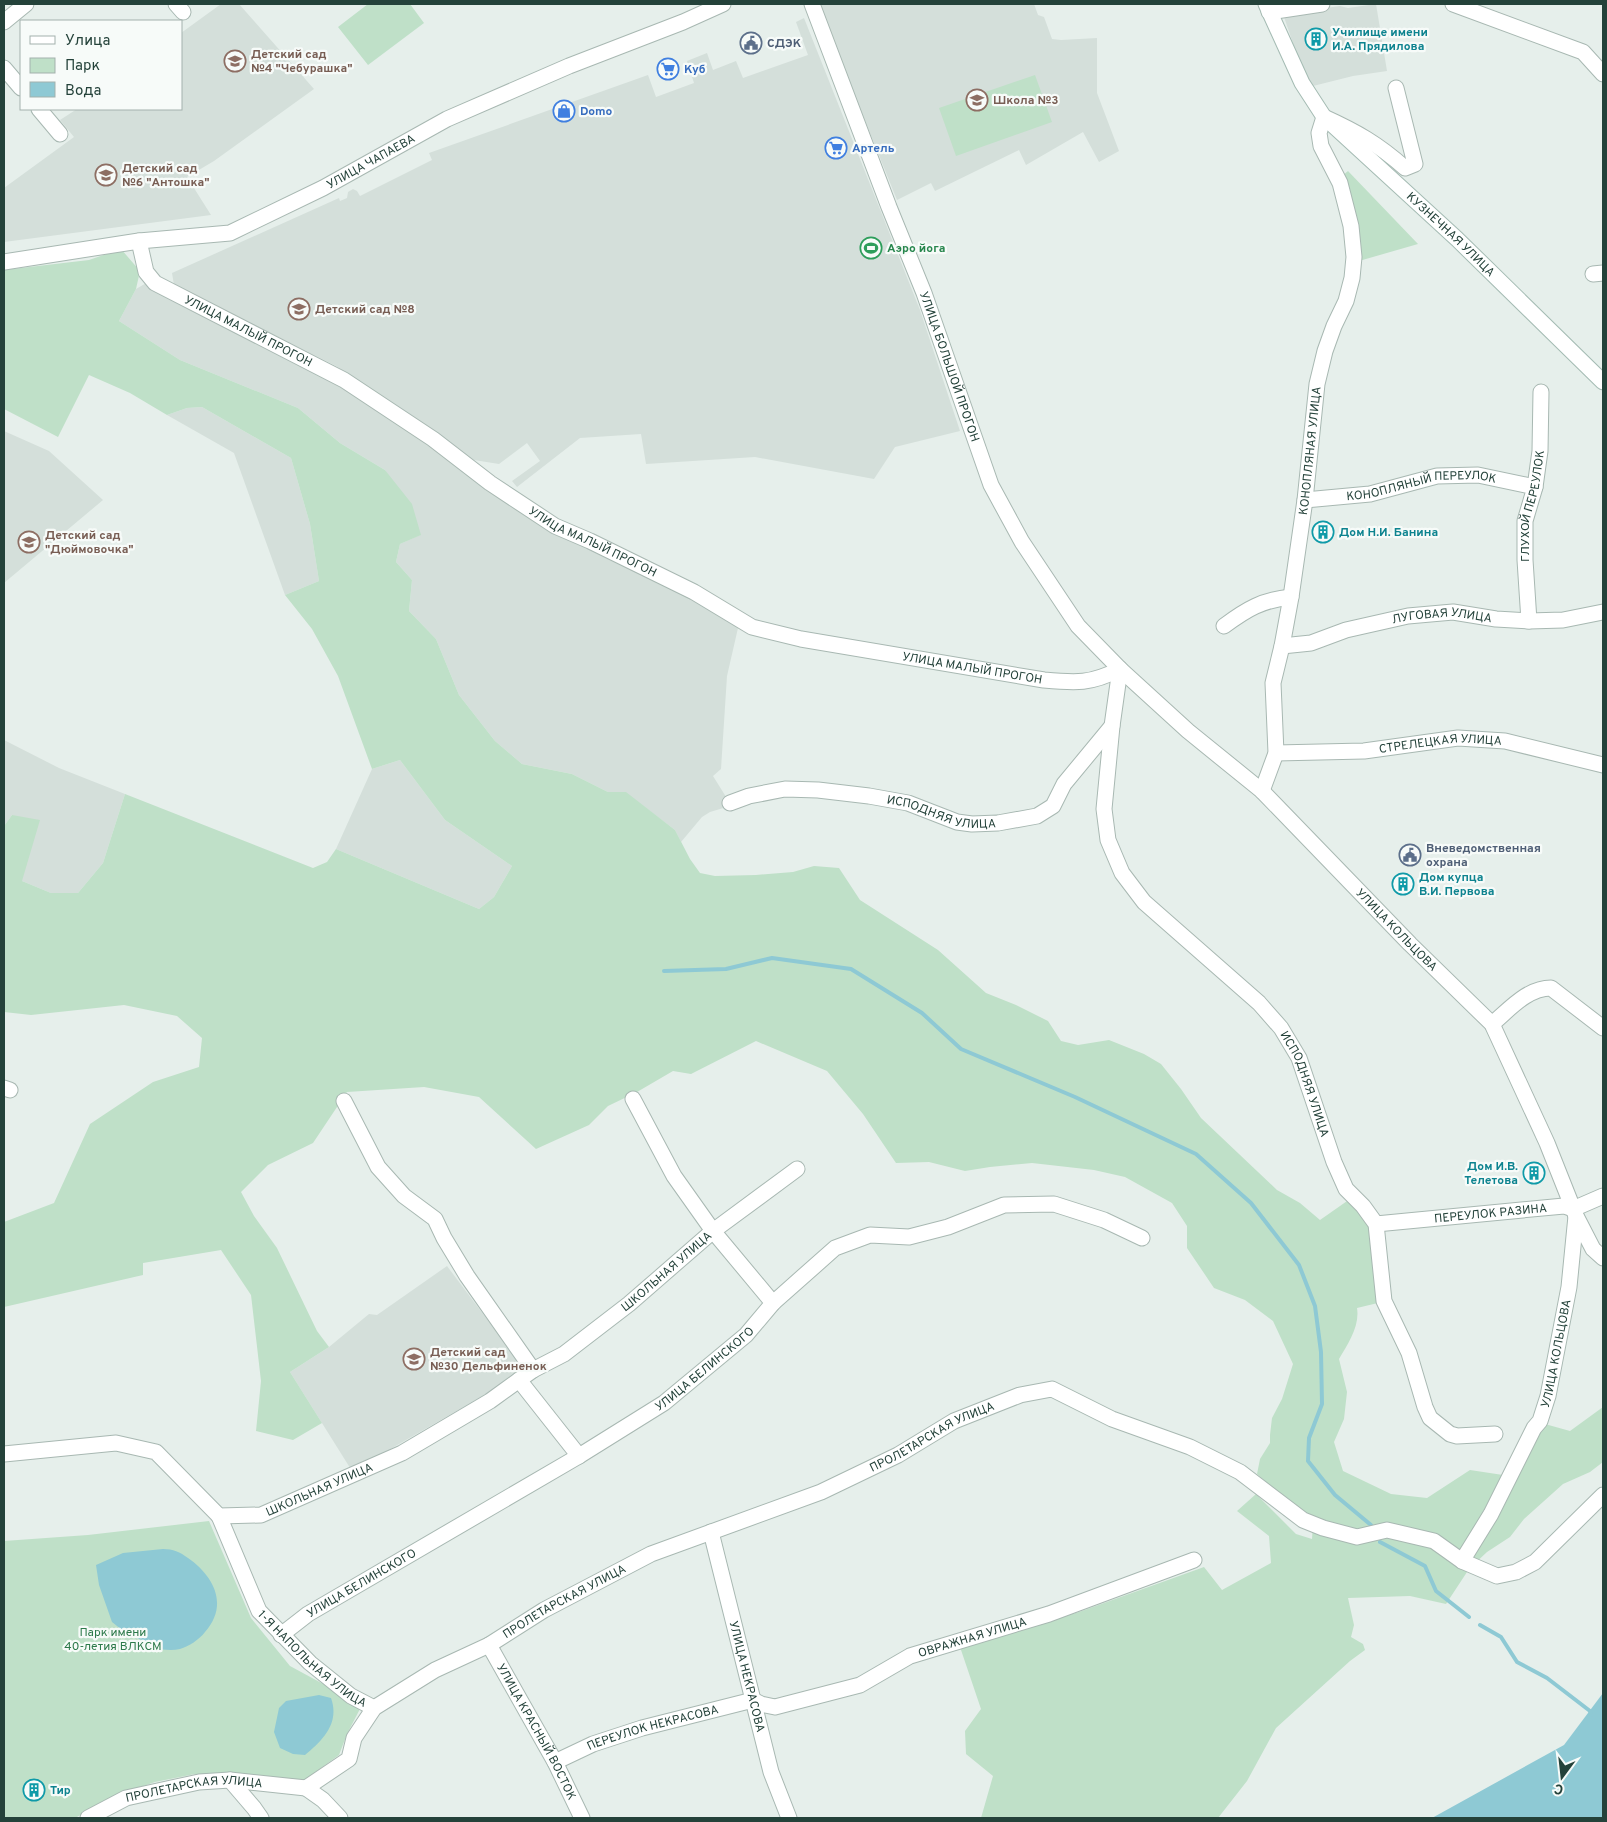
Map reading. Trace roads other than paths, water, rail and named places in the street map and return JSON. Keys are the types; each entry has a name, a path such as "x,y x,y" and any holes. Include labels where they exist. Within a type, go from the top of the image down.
{"street":[{"path":"4,22 26,4"},
{"name":"УЛИЦА ЧАПАЕВА","path":"4,262 139,241 230,233 323,188 447,119 569,66 683,22 723,4"},
{"name":"УЛИЦА БОЛЬШОЙ ПРОГОН","path":"812,4 885,198 924,293 991,484 1022,542 1078,626 1148,693"},
{"path":"1267,8 1322,4"},
{"path":"1453,4 1583,52 1603,74"},
{"name":"КУЗНЕЧНАЯ УЛИЦА","path":"1267,8 1302,83 1324,117 1457,238 1603,382"},
{"path":"4,68 20,87"},
{"path":"1324,117 1353,130 1384,149 1405,168 1415,164 1396,88"},
{"path":"40,110 60,134"},
{"name":"КОНОПЛЯНАЯ УЛИЦА","path":"1262,791 1276,753 1273,683 1291,597 1305,500 1317,384 1325,351 1346,301 1352,278 1354,257 1351,226 1340,183 1321,146 1319,133 1324,117"},
{"name":"УЛИЦА МАЛЫЙ ПРОГОН","path":"139,241 146,272 155,283 344,380 433,439 490,483 555,526 694,592 752,627 802,639 1044,680 1077,683 1102,678 1120,668"},
{"name":"ГЛУХОЙ ПЕРЕУЛОК","path":"1529,621 1525,560 1525,521 1535,487 1540,451 1541,392"},
{"name":"КОНОПЛЯНЫЙ ПЕРЕУЛОК","path":"1305,500 1370,494 1436,476 1478,475 1535,487"},
{"path":"1224,626 1243,612 1257,605 1271,599 1291,597"},
{"name":"ЛУГОВАЯ УЛИЦА","path":"1282,646 1311,643 1346,630 1408,616 1454,612 1496,620 1529,621 1563,620 1603,612"},
{"name":"ИСПОДНЯЯ УЛИЦА","path":"1120,668 1104,809 1108,840 1122,873 1144,902 1259,1003 1281,1028 1299,1058 1334,1162 1346,1190 1363,1206 1376,1224"},
{"name":"УЛИЦА КОЛЬЦОВА","path":"1148,693 1188,731 1262,791 1410,944 1492,1024 1547,1143 1575,1212 1593,1249 1603,1258"},
{"name":"ИСПОДНЯЯ УЛИЦА","path":"730,803 750,796 785,789 818,790 908,803 957,822 972,824 998,823 1037,816 1053,806 1064,784 1112,726"},
{"name":"СТРЕЛЕЦКАЯ УЛИЦА","path":"1276,753 1364,751 1458,738 1505,741 1603,765"},
{"path":"1492,1024 1526,995 1544,988 1551,988 1603,1028"},
{"path":"633,1099 674,1176 713,1231 773,1303"},
{"path":"344,1100 378,1167 404,1196 435,1219 444,1238 468,1276 533,1370"},
{"name":"ШКОЛЬНАЯ УЛИЦА","path":"219,1516 261,1515 402,1453 490,1401 533,1370 564,1354 629,1304 713,1231 797,1169"},
{"name":"ПЕРЕУЛОК РАЗИНА","path":"1376,1224 1564,1206 1575,1212 1603,1196"},
{"name":"УЛИЦА БЕЛИНСКОГО","path":"281,1635 308,1614 579,1456 664,1403 746,1334 773,1303 835,1248 870,1234 909,1237 948,1227 1004,1205 1054,1204 1104,1220 1142,1238"},
{"name":"УЛИЦА КОЛЬЦОВА","path":"1462,1561 1491,1514 1534,1428 1540,1421 1548,1396 1569,1287 1575,1212"},
{"path":"1376,1224 1384,1302 1409,1353 1430,1418 1445,1430 1458,1436 1495,1434"},
{"path":"519,1380 579,1456"},
{"name":"ПРОЛЕТАРСКАЯ УЛИЦА","path":"374,1708 435,1670 489,1645 544,1610 651,1554 820,1492 898,1454 954,1421 1020,1395 1052,1389 1112,1419 1190,1447 1240,1472 1303,1520 1323,1528 1357,1537 1387,1530 1434,1541 1462,1561 1496,1576 1516,1572 1535,1562 1603,1495"},
{"path":"4,1454 116,1444 156,1452 219,1516"},
{"name":"1-Я НАПОЛЬНАЯ УЛИЦА","path":"219,1516 259,1611 310,1663 351,1696 374,1708 354,1738 349,1759 306,1788"},
{"name":"УЛИЦА НЕКРАСОВА","path":"711,1532 771,1772 790,1818"},
{"name":"ОВРАЖНАЯ УЛИЦА","path":"753,1700 775,1707 860,1685 910,1656 1049,1614 1194,1560"},
{"name":"УЛИЦА КРАСНЫЙ ВОСТОК","path":"489,1645 555,1762 582,1818"},
{"name":"ПЕРЕУЛОК НЕКРАСОВА","path":"555,1762 593,1744 618,1736 753,1700"},
{"path":"230,1780 260,1818"},
{"name":"ПРОЛЕТАРСКАЯ УЛИЦА","path":"88,1818 126,1798 199,1782 230,1780 306,1788"},
{"path":"306,1788 323,1800 340,1818"}],"water":[{"path":"163,1549 179,1553 197,1565 211,1582 217,1601 216,1612 212,1622 203,1635 177,1650 153,1649 147,1642 127,1634 112,1622 99,1585 96,1565 123,1553"},
{"path":"1603,1693 1603,1818 1432,1818 1564,1745"},
{"path":"319,1695 331,1698 333,1707 331,1723 324,1737 305,1755 293,1754 280,1748 274,1732 279,1708 286,1701"}],"waterway":[{"path":"664,971 726,969 772,958 851,969 922,1013 961,1049 1075,1097 1196,1154 1251,1203 1299,1265 1315,1306 1321,1352 1322,1404 1309,1438 1308,1461 1335,1495 1371,1525"},
{"path":"1380,1542 1425,1566 1436,1591 1469,1617"},
{"path":"1480,1625 1501,1637 1517,1662 1547,1678 1590,1711 1591,1715"}],"place":[{"name":"Училище имени И.А. Прядилова","path":"1316,39"},
{"name":"СДЭК","path":"751,43"},
{"name":"Детский сад №4 \"Чебурашка\"","path":"235,61"},
{"name":"Куб","path":"668,69"},
{"name":"Школа №3","path":"977,100"},
{"name":"Domo","path":"564,111"},
{"name":"Артель","path":"836,148"},
{"name":"Детский сад №6 \"Антошка\"","path":"106,175"},
{"name":"Аэро йога","path":"871,248"},
{"name":"Детский сад №8","path":"299,309"},
{"name":"Дом Н.И. Банина","path":"1323,532"},
{"name":"Детский сад \"Дюймовочка\"","path":"29,542"},
{"name":"Вневедомственная охрана","path":"1410,855"},
{"name":"Дом купца В.И. Первова","path":"1403,884"},
{"name":"Дом И.В. Телетова","path":"1534,1173"},
{"name":"Детский сад №30 Дельфиненок","path":"414,1359"},
{"name":"Тир","path":"34,1790"}],"park label":[{"name":"Парк имени 40-летия ВЛКСМ","path":"113,1639"}]}
